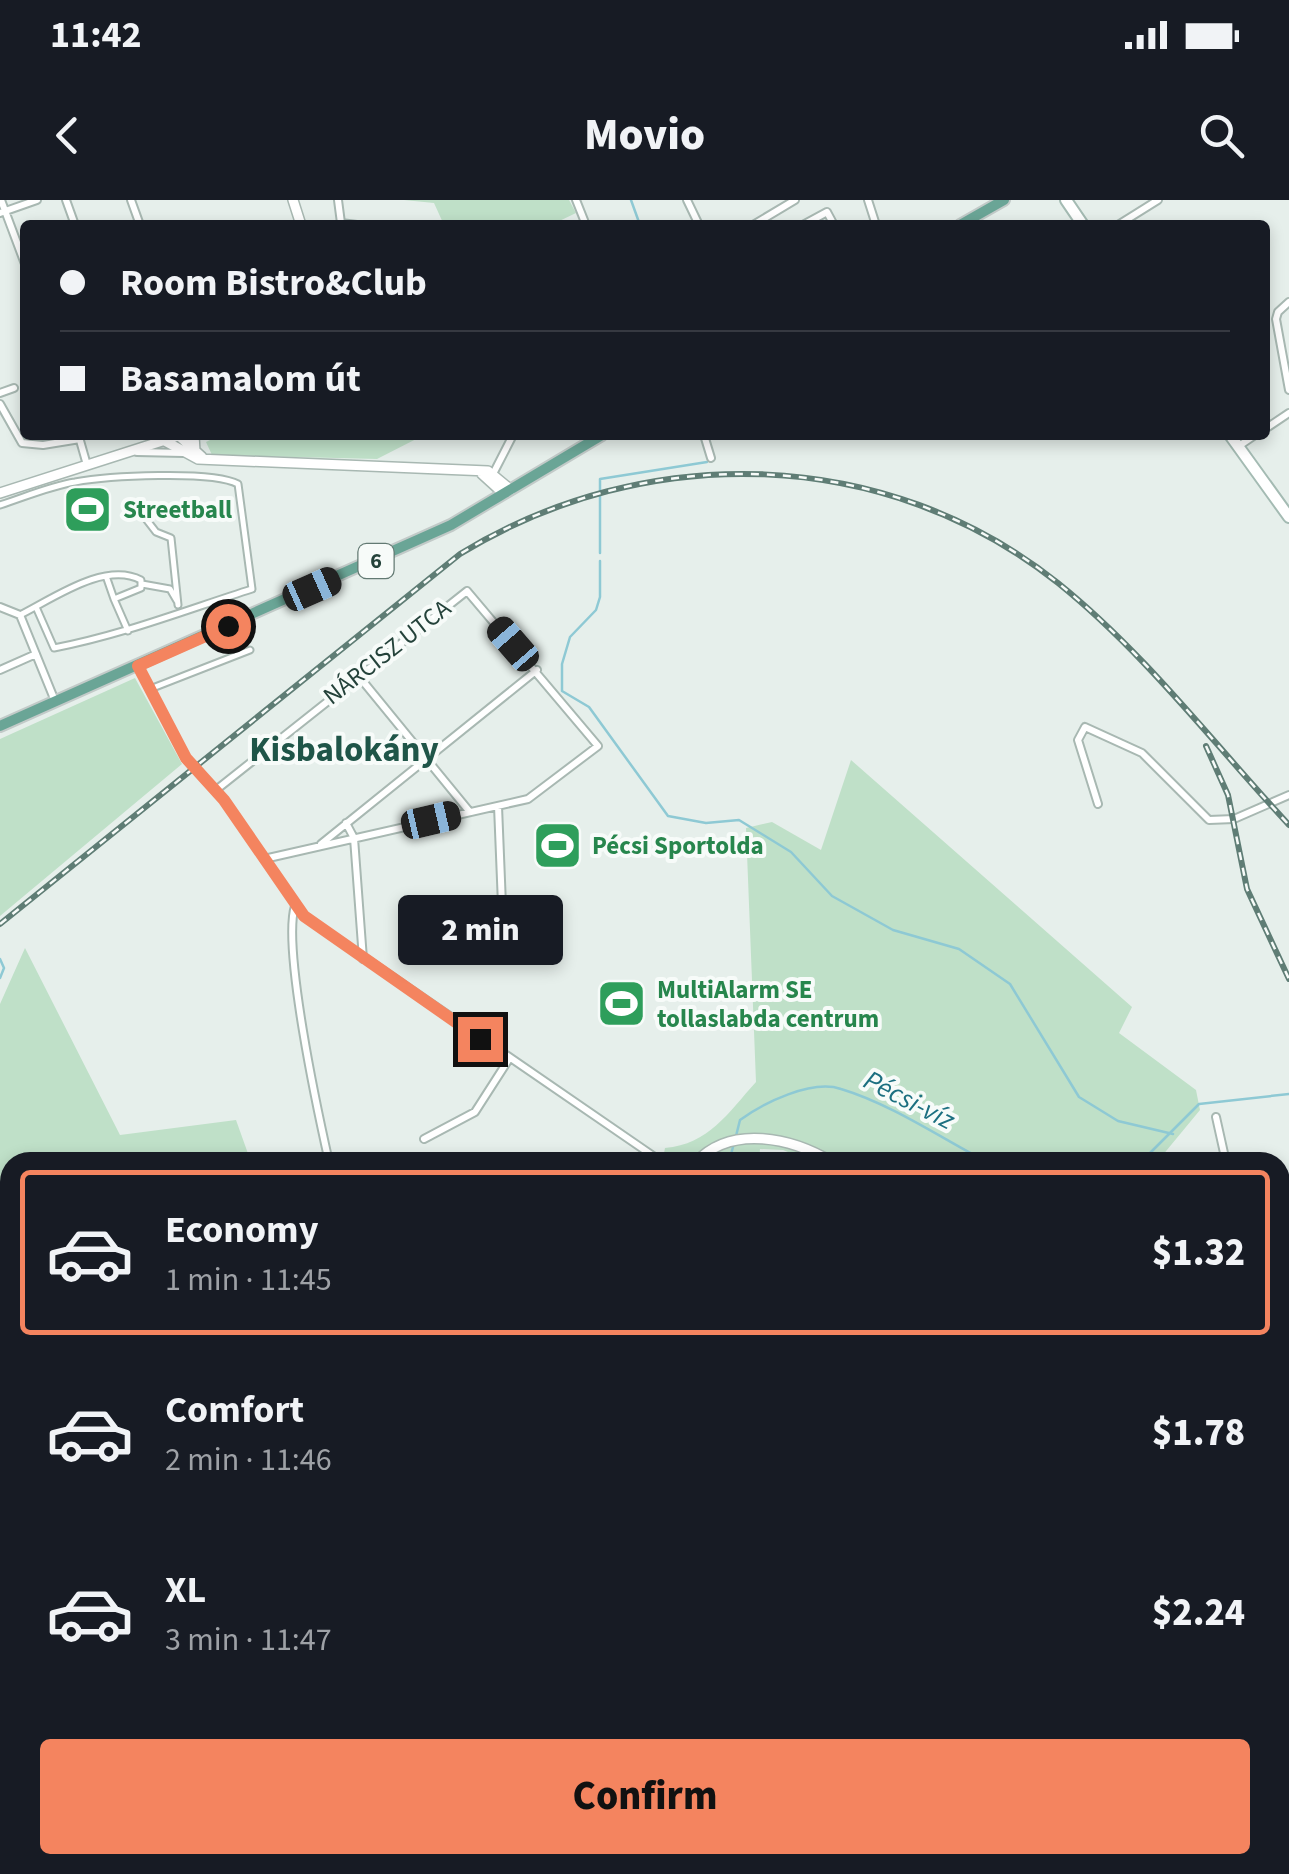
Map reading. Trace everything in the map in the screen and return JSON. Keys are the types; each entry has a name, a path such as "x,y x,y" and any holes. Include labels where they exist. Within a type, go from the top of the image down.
{"main road":[{"path":"970,220 1004,200"},
{"name":"6","path":"0,726 383,558 508,492 594,440"},
{"path":"1234,440 1289,517"}],"street":[{"path":"1,200 2,212 20,253"},
{"path":"2,212 37,200"},
{"path":"761,220 795,200"},
{"path":"1126,220 1158,200"},
{"path":"812,220 826,212 831,220"},
{"path":"1289,302 1276,319 1289,390"},
{"path":"0,393 14,388"},
{"path":"0,404 4,421 22,443 43,446 67,440"},
{"path":"80,440 88,465"},
{"path":"0,493 163,440 206,460 475,471 493,474 508,492"},
{"path":"183,440 190,452"},
{"path":"190,452 193,440"},
{"path":"493,474 510,440"},
{"path":"706,440 711,458"},
{"path":"1238,446 1248,440"},
{"path":"130,452 190,452"},
{"path":"475,471 508,492"},
{"path":"0,506 61,485 97,480 179,476 236,482 252,589 179,608 128,631 54,648 36,607"},
{"path":"146,519 156,532 172,538 179,608"},
{"path":"0,608 20,615 106,576 126,574 142,584 170,590 179,608"},
{"path":"106,576 128,631"},
{"path":"114,598 142,584"},
{"name":"NÁRCISZ UTCA","path":"216,790 467,590 536,670"},
{"path":"20,615 55,702"},
{"path":"149,689 250,650"},
{"path":"0,670 36,654"},
{"path":"138,666 186,758 216,790 295,904 363,960 647,1152"},
{"path":"264,859 538,794 598,746 536,670 320,844"},
{"path":"357,674 470,811"},
{"path":"1098,804 1078,740 1085,727 1142,754 1208,820 1234,819 1289,796"},
{"path":"498,806 502,905"},
{"path":"346,822 354,838 363,960"},
{"path":"295,904 291,919 295,956 312,1085 326,1152"},
{"path":"424,1139 475,1112 509,1059"},
{"path":"1216,1117 1224,1152"},
{"path":"711,1152 728,1141 743,1138 799,1146 811,1152"}],"green space":[{"path":"404,200 569,200 576,213 561,220 442,220 434,203"},
{"path":"414,440 377,459 212,455 206,442"},
{"path":"135,678 182,764 0,916 0,739"},
{"path":"851,760 1132,1007 1119,1033 1196,1090 1200,1110 1165,1152 664,1152 665,1148 705,1134 756,1082 746,828 772,822 821,850"},
{"path":"25,948 120,1135 236,1120 247,1152 0,1152 0,1004"}],"waterway":[{"path":"631,200 638,220"},
{"path":"600,553 600,479 707,462"},
{"path":"600,561 600,597 596,610 570,637 562,664 562,691 589,707 668,816 706,823 739,820 791,852 832,896 893,930 959,949 1010,984 1079,1097 1118,1121 1173,1134"},
{"path":"0,959 4,968 0,978"},
{"name":"Pécsi-víz","path":"736,1136 740,1120 761,1107 788,1094 829,1087 878,1103 969,1152"},
{"name":"Pécsi-víz","path":"1151,1152 1199,1104 1289,1094"},
{"name":"Pécsi-víz","path":"732,1152 734,1143"}],"railway":[{"path":"0,924 460,554 532,517 608,491 686,477 764,474 842,484 918,505 991,538 1058,583 1090,610 1178,700 1289,825"},
{"path":"1206,746 1228,795 1247,889 1289,979"}],"place":[{"name":"Streetball","path":"88,510"},
{"name":"Pécsi Sportolda","path":"557,846"},
{"name":"MultiAlarm SE tollaslabda centrum","path":"622,1004"}],"district":[{"name":"Kisbalokány","path":"344,750"}],"route":[{"path":"228,626 138,666 186,758 224,800 304,916 480,1039"}]}
